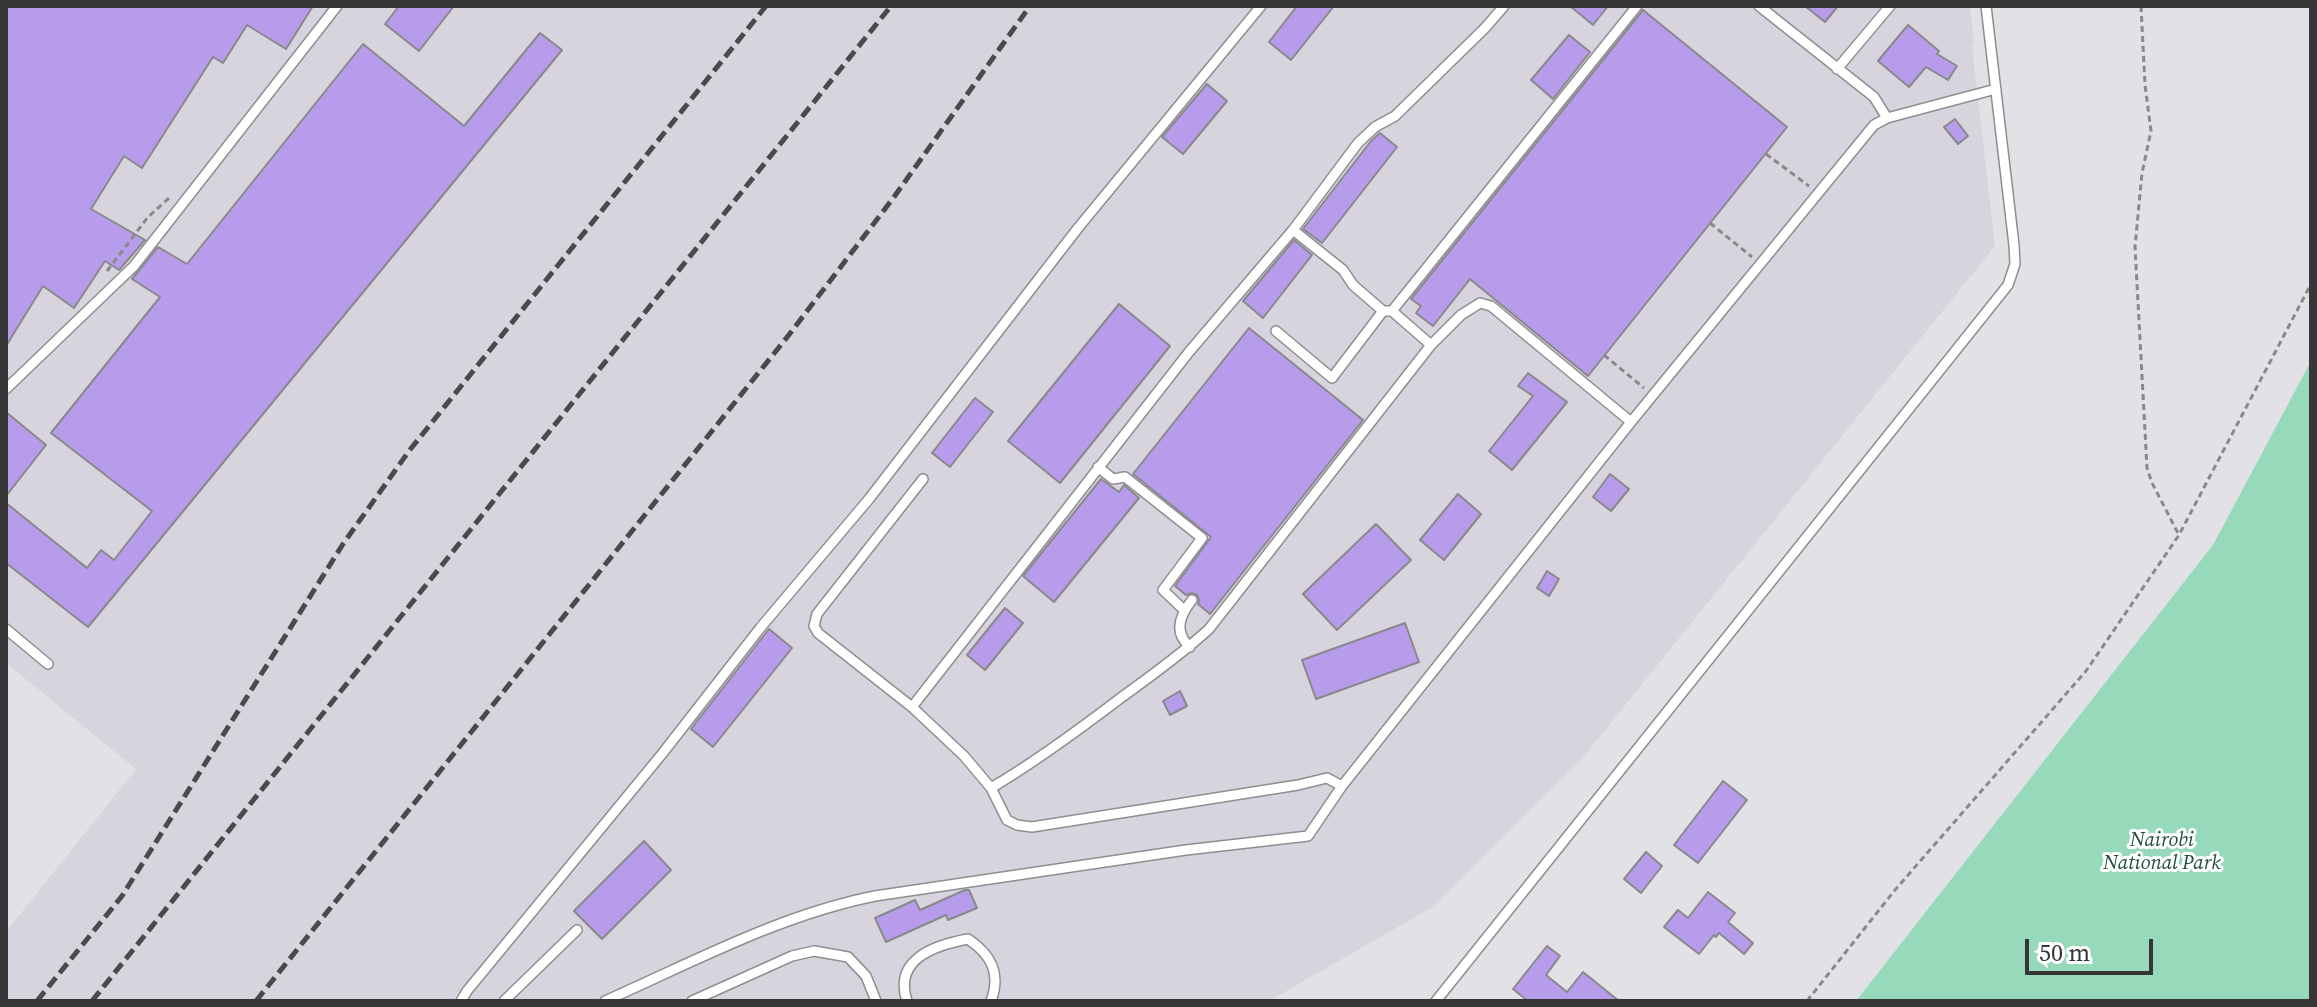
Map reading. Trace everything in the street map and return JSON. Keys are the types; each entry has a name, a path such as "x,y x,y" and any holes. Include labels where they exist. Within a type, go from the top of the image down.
{"lane":[{"path":"6,389 134,266 337,6"},
{"path":"461,1001 761,627 869,499 1078,228 1261,6"},
{"path":"912,707 1189,352 1293,230 1358,143 1375,127 1395,116 1504,6"},
{"path":"1276,331 1332,378 1637,6"},
{"path":"1759,6 1874,97 1887,118"},
{"path":"1837,69 1890,6"},
{"path":"1436,1001 2008,285 2015,264 2014,245 1986,6"},
{"path":"605,1001 788,920 839,903 1186,850 1308,836 1342,786 1631,422 1874,125 1887,118 1996,89"},
{"path":"1293,230 1343,270 1353,285 1431,345"},
{"path":"991,788 1026,767 1190,647 1209,629 1431,345 1461,315 1480,303 1491,306 1631,422"},
{"path":"1098,467 1113,479 1125,477 1202,538 1163,590 1184,610"},
{"path":"923,479 817,614 814,626 818,633 912,707 964,756 991,788 1007,820 1032,827 1327,778 1342,786"},
{"path":"1190,647 1183,640 1179,626 1184,610 1192,600"},
{"path":"6,629 48,664"},
{"path":"504,1001 577,930"},
{"path":"907,1001 902,989 904,974 915,959 952,942 968,939 981,948 994,970 997,985 991,1001"},
{"path":"692,1001 792,956 814,951 848,957 866,976 876,1001"}],"path":[{"path":"2141,6 2151,131 2142,173 2135,247 2147,468 2179,535"},
{"path":"1766,154 1818,194"},
{"path":"1710,223 1761,264"},
{"path":"1807,1001 1895,890 2086,671 2179,535 2311,284"},
{"path":"1604,355 1654,395"}],"shaded area":[{"path":"6,6 1970,6 1995,246 1581,760 1431,908 1269,1001 6,1001 6,932 136,769 6,663"}],"green space":[{"name":"Nairobi National Park","path":"2311,361 2311,1001 1856,1001 2213,545"}],"building":[{"path":"6,6 313,6 286,49 247,25 223,63 213,57 142,168 124,156 91,209 145,240 119,270 105,261 74,308 43,286 6,346"},
{"path":"399,6 454,6 419,51 385,24"},
{"path":"1297,6 1334,6 1291,60 1269,42"},
{"path":"1570,6 1608,6 1593,25"},
{"path":"1805,6 1838,6 1825,22"},
{"path":"1643,10 1787,127 1588,376 1470,279 1433,326 1416,313 1421,306 1411,299"},
{"path":"1908,25 1939,51 1937,54 1957,66 1948,80 1926,67 1909,87 1878,61"},
{"path":"540,33 562,50 88,627 6,563 6,503 87,568 101,550 114,560 152,511 51,433 160,297 132,279 158,247 187,264 363,44 464,126"},
{"path":"1569,35 1590,52 1553,99 1531,80"},
{"path":"1207,84 1227,101 1183,154 1162,137"},
{"path":"1955,119 1968,136 1958,144 1944,127"},
{"path":"1380,133 1397,147 1322,243 1303,229"},
{"path":"1294,240 1312,255 1263,318 1243,301"},
{"path":"1119,304 1170,346 1060,483 1008,441"},
{"path":"1249,328 1363,420 1210,614 1198,604 1197,595 1186,595 1175,586 1211,537 1133,474"},
{"path":"1528,373 1567,402 1512,470 1489,451 1533,396 1518,386"},
{"path":"975,398 993,412 950,467 932,453"},
{"path":"6,412 46,445 6,496"},
{"path":"1610,474 1629,489 1611,511 1593,497"},
{"path":"1101,479 1119,492 1124,485 1139,498 1054,602 1023,576"},
{"path":"1458,494 1481,514 1444,560 1420,540"},
{"path":"1376,524 1411,560 1337,630 1303,594"},
{"path":"1547,571 1559,579 1549,596 1537,588"},
{"path":"1005,608 1023,623 985,670 967,655"},
{"path":"1405,623 1419,662 1316,699 1302,660"},
{"path":"769,629 792,648 713,747 691,729"},
{"path":"1180,691 1187,706 1170,715 1163,701"},
{"path":"1723,781 1747,800 1698,863 1674,845"},
{"path":"644,841 671,870 602,939 574,911"},
{"path":"1646,852 1662,866 1641,893 1624,879"},
{"path":"969,890 977,908 948,920 946,915 886,942 875,918 915,900 920,910"},
{"path":"1708,892 1735,913 1728,922 1753,943 1744,954 1719,933 1699,954 1664,927 1678,910 1688,918"},
{"path":"1547,946 1560,956 1546,975 1567,992 1583,972 1619,1001 1528,1001 1513,989"}],"railway":[{"path":"37,1001 122,896 343,544 409,451 766,6"},
{"path":"92,1001 891,6"},
{"path":"256,1001 788,336 894,197 1030,6"}]}
